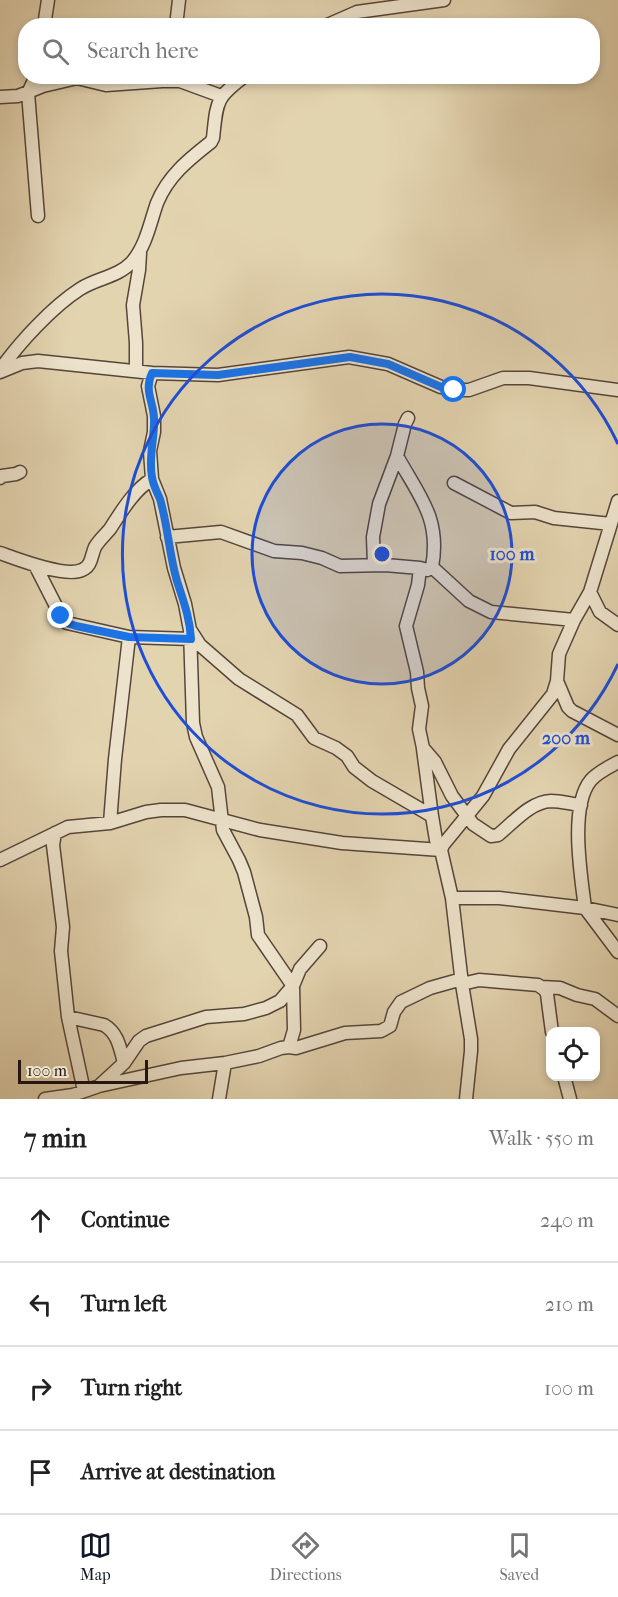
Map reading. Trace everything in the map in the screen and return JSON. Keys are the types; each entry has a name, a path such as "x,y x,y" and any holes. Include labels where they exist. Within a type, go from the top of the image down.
{"street":[{"path":"45,18 48,0"},
{"path":"177,18 179,0"},
{"path":"351,0 357,12"},
{"path":"343,18 357,12 444,0"},
{"path":"32,84 28,93 38,216"},
{"path":"0,97 18,96 50,84"},
{"path":"103,84 120,84"},
{"path":"192,84 221,96"},
{"path":"136,371 133,305 140,253 159,201 169,183 178,169 211,142 221,96 235,84"},
{"path":"0,371 13,352 68,297 89,284 117,273 140,253"},
{"path":"0,371 22,363 38,361 152,373 218,375 350,357 388,364 441,387 454,390 469,390 503,378 529,378 618,390"},
{"path":"152,373 148,386 154,416 154,432 150,451 152,479 160,499 191,635 193,723 196,737 218,787 223,830 244,872 256,917 258,935 293,986 294,1030 290,1047"},
{"path":"374,564 373,537 379,504 408,418"},
{"path":"397,456 427,507 434,537 406,626 422,706 419,729 436,840 441,850 452,898 471,1051 466,1099"},
{"path":"0,478 20,472"},
{"path":"0,553 35,565 69,572 84,570 91,562 95,547 109,530 122,508 145,483 152,479"},
{"path":"454,483 511,513 535,512 554,518 611,524"},
{"path":"441,850 487,790 509,749 551,699 557,681 559,654 590,592 618,501"},
{"path":"167,537 221,532 274,551 302,553 340,566 374,564 426,567 469,601 491,612 574,620"},
{"path":"35,565 61,616 67,623 129,637 191,635 239,680 297,715 314,738 347,756 354,767 372,781 432,816"},
{"path":"590,592 600,612 618,625"},
{"path":"110,823 129,637"},
{"path":"557,681 572,711 618,735"},
{"path":"423,748 435,762 452,796 476,826 486,833 498,835 530,808 543,802 555,801 580,805"},
{"path":"618,762 589,782 580,805 579,824 579,859 585,908 618,952"},
{"path":"0,860 68,828 110,823 161,810 185,810 260,830 342,843 441,850"},
{"path":"55,833 53,844 63,927 61,951 80,1095"},
{"path":"452,898 499,898 585,908 618,915"},
{"path":"99,1086 124,1063 139,1041 146,1036 206,1017 244,1014 266,1008 284,998 293,986 300,969 320,946"},
{"path":"45,1099 80,1095 99,1086 181,1068 259,1056 345,1034 381,1031 390,1026 394,1012 401,1002 430,988 462,982 479,980 560,988 595,999 618,1016"},
{"path":"542,987 547,994 551,1027"},
{"path":"68,1017 109,1028 118,1041 124,1063"},
{"path":"219,1099 225,1063"},
{"path":"565,1081 570,1099"}],"route":[{"path":"61,616 67,623 76,626 129,637 191,639 160,499 152,479 150,451 154,432 154,416 148,386 152,373 218,375 350,357 388,364 441,387 454,390"}]}
